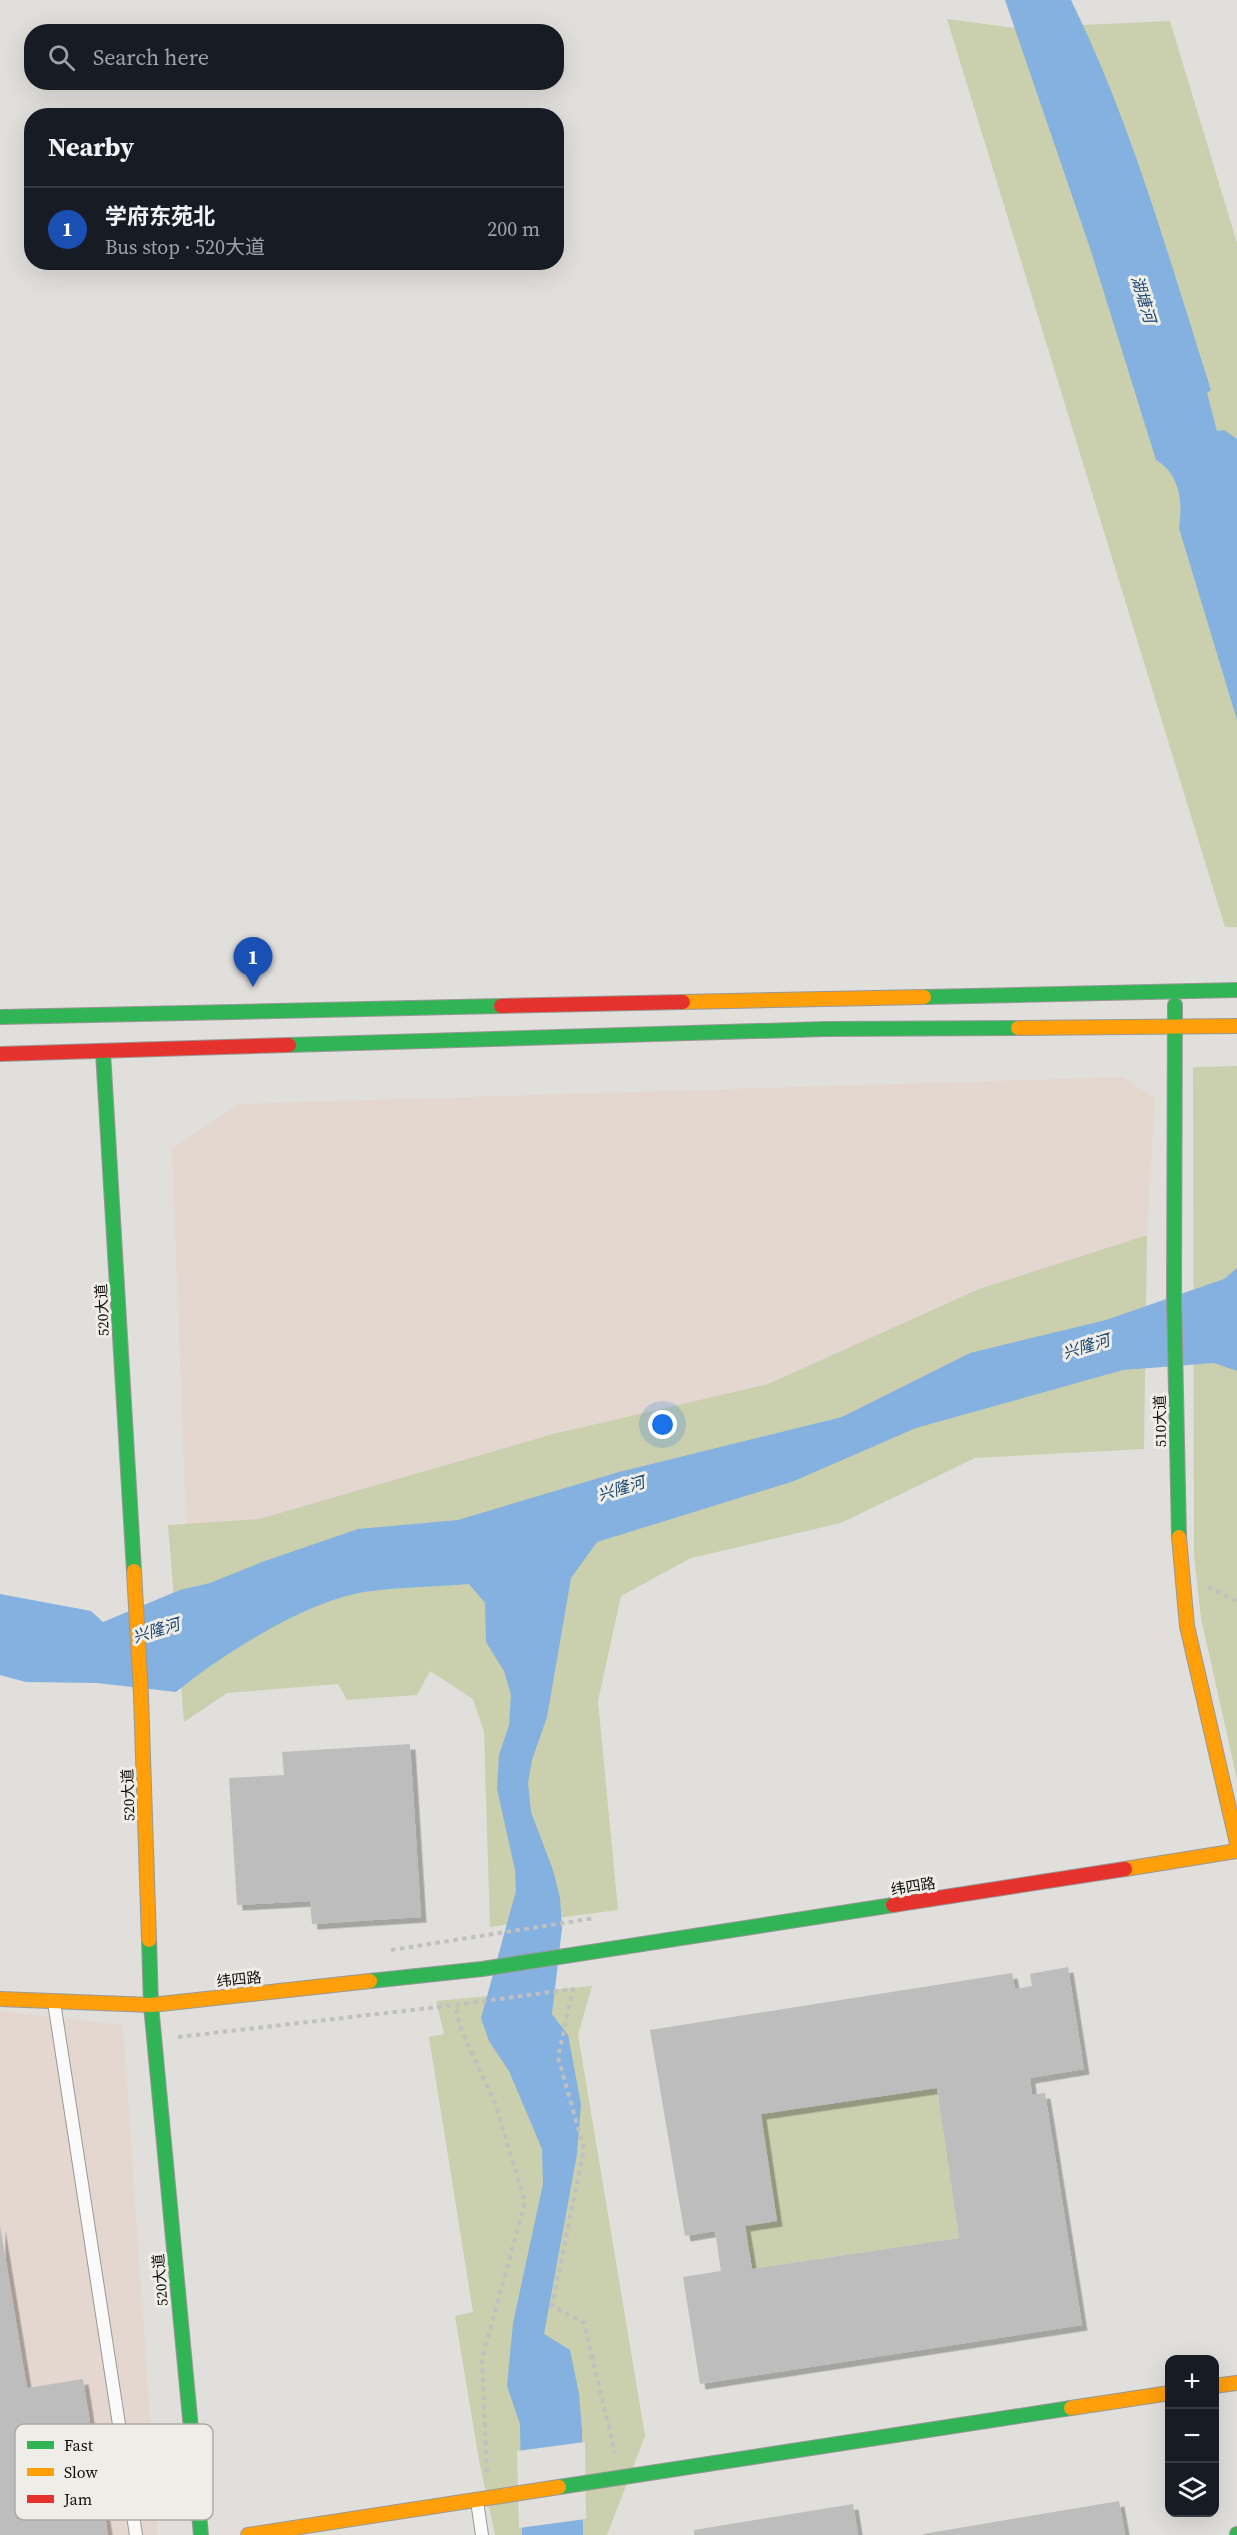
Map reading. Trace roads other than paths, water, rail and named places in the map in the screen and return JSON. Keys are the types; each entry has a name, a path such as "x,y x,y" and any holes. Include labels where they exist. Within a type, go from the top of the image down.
{"street":[{"path":"0,1017 1237,990"},
{"name":"510大道","path":"1176,991 1174,1296 1179,1560 1187,1626 1237,1843"},
{"path":"0,1054 826,1029 1237,1026"},
{"name":"520大道","path":"103,1052 141,1695 151,2005 191,2424"},
{"name":"纬四路","path":"0,1999 151,2005 482,1969 1237,1851"},
{"path":"1219,2385 1237,2383"},
{"path":"248,2535 1165,2394"},
{"name":"520大道","path":"200,2520 201,2535"}],"lane":[{"path":"54,2001 119,2424"},
{"path":"477,2499 482,2535"},
{"path":"134,2520 136,2535"}],"water":[{"name":"湖塘河","path":"1005,0 1071,0 1113,95 1148,192 1211,390 1207,393 1217,431 1224,430 1237,439 1237,720 1179,528 1178,490 1170,473 1156,460 1091,251"},
{"name":"兴隆河","path":"1237,1268 1237,1371 1214,1363 1123,1370 916,1428 794,1481 597,1542 571,1578 547,1717 532,1760 528,1783 531,1812 553,1870 560,1898 562,1928 552,2014 568,2035 581,2104 577,2154 544,2334 570,2350 579,2394 582,2431 583,2535 522,2535 520,2424 507,2386 513,2323 543,2184 542,2149 509,2071 489,2041 481,2018 516,1891 515,1870 497,1789 499,1755 509,1725 511,1695 504,1671 486,1642 485,1603 469,1584 377,1590 341,1598 316,1606 265,1631 176,1692 97,1683 26,1682 0,1675 0,1594 91,1611 103,1622 180,1590 210,1583 262,1562 358,1529 458,1520 619,1472 842,1417 970,1353 1106,1320 1224,1279"}],"place":[{"name":"学府东苑北","path":"253,987"}]}
